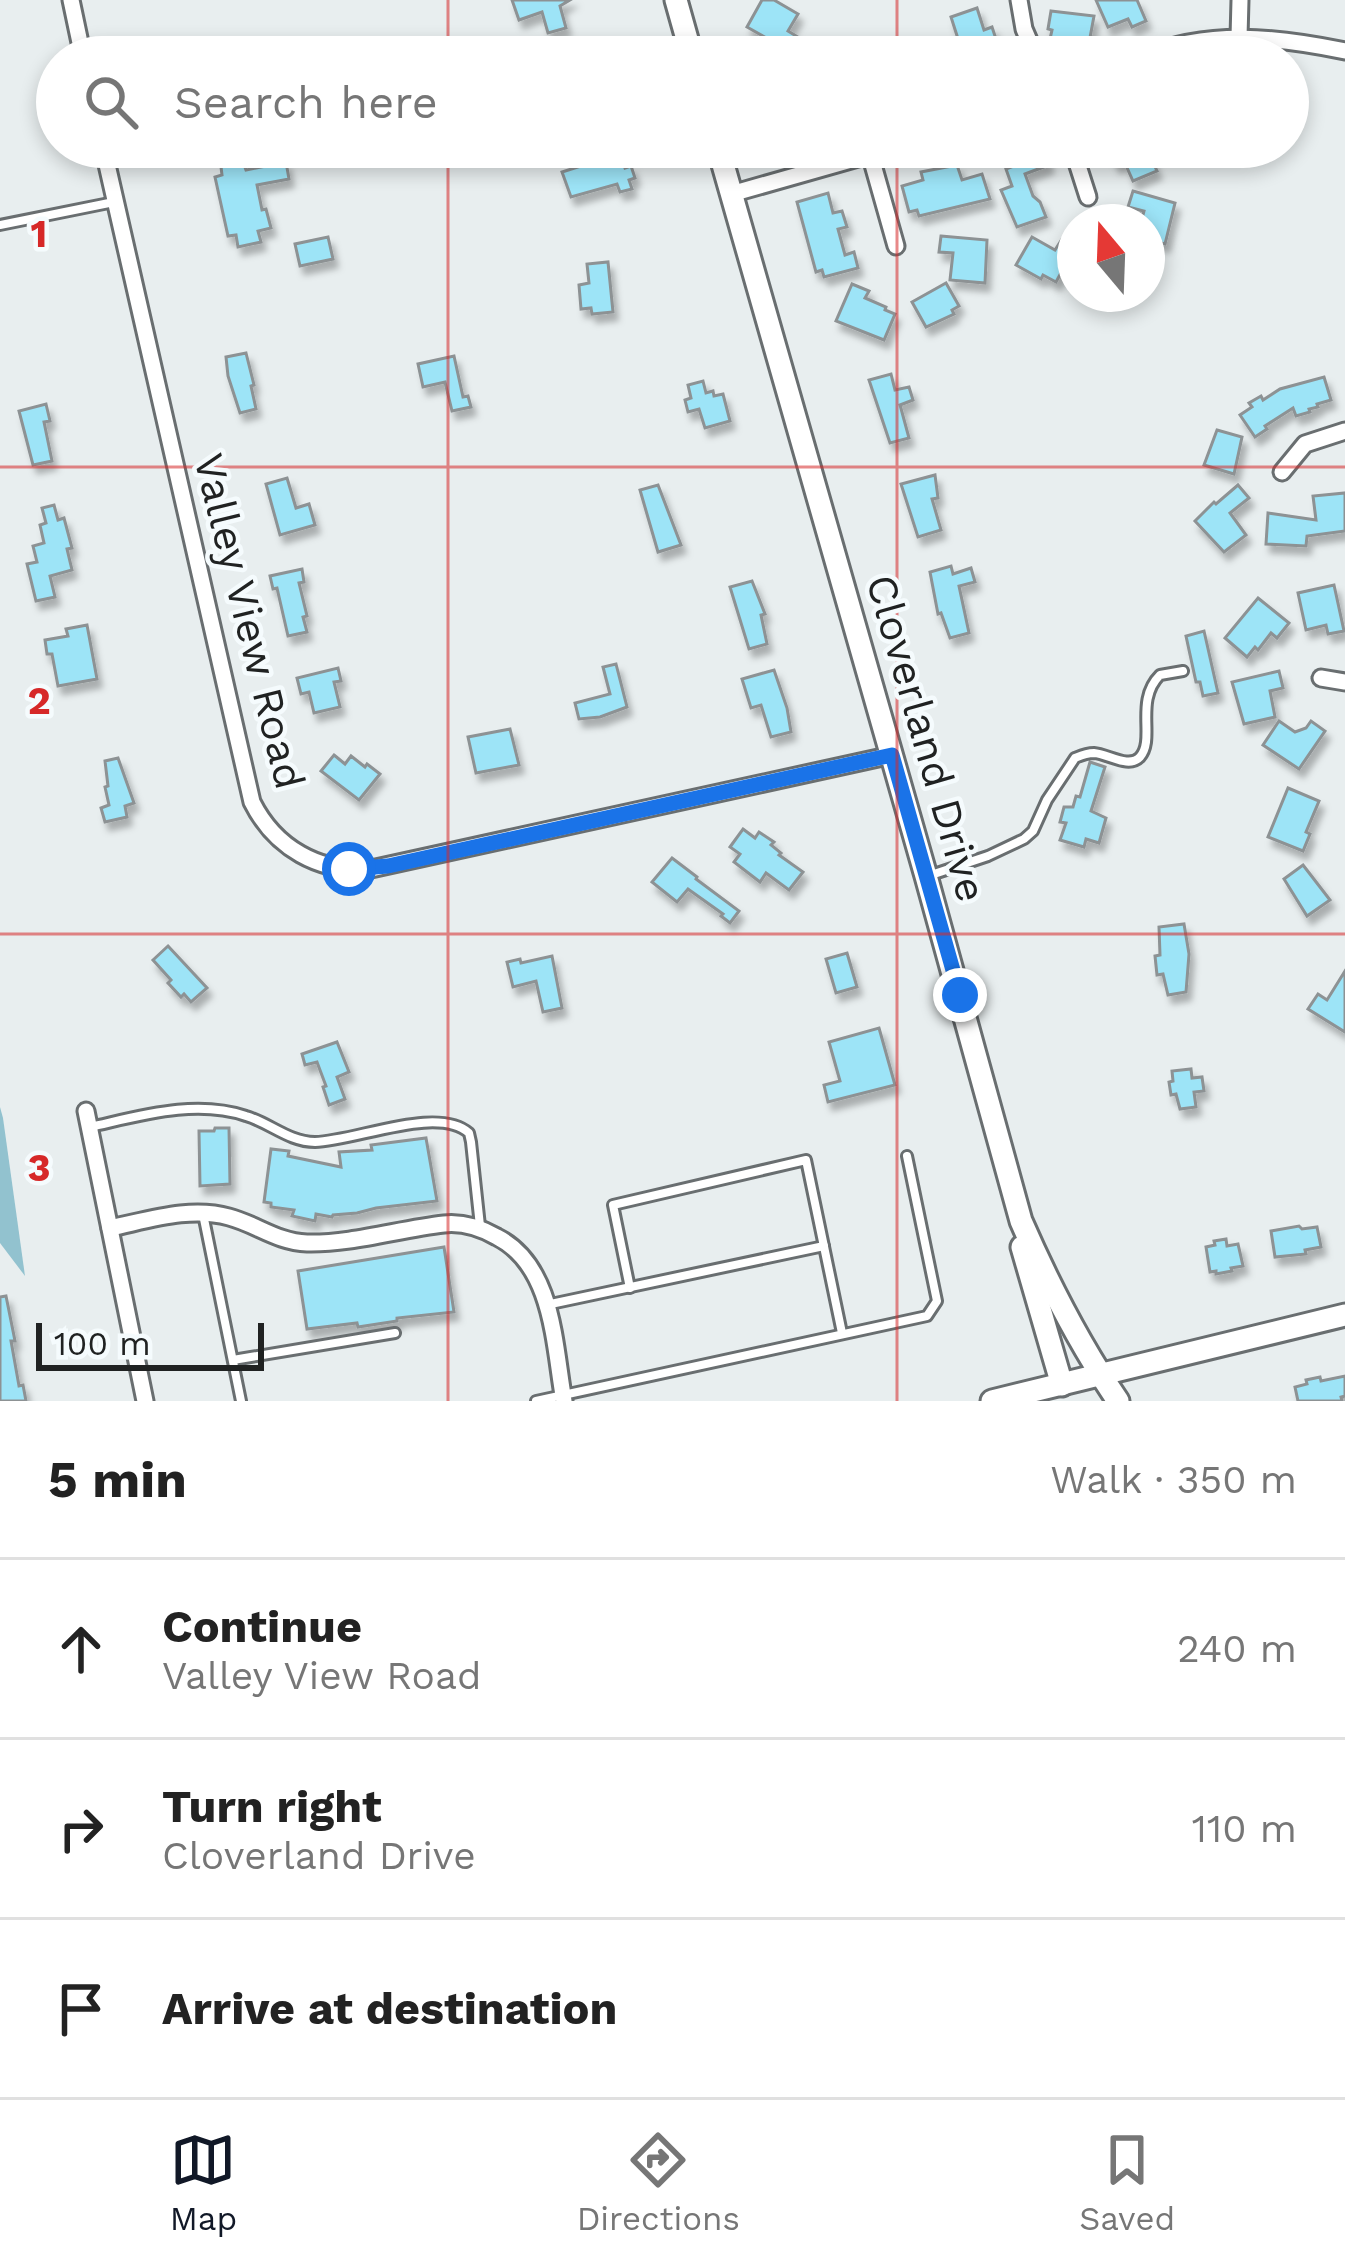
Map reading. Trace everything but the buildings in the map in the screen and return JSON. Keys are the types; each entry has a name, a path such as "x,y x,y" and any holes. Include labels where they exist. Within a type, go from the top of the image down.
{"street":[{"path":"71,0 79,36"},
{"path":"676,0 686,36"},
{"path":"1018,0 1027,36"},
{"path":"1239,36 1240,0"},
{"path":"1309,46 1345,50"},
{"name":"Valley View Road","path":"109,168 252,802 264,823 289,848 331,867 371,869 892,755"},
{"name":"Cloverland Drive","path":"724,168 1015,1201 1044,1271 1118,1401"},
{"path":"731,194 814,168"},
{"path":"874,168 896,246"},
{"path":"1079,168 1088,197"},
{"path":"1282,472 1305,444 1345,431"},
{"path":"1322,679 1345,682"},
{"path":"88,1119 145,1401"},
{"path":"1015,1201 1024,1256 1062,1384"},
{"path":"110,1228 203,1212 233,1217 277,1238 304,1243 449,1224 480,1228 512,1244 531,1266 546,1305 564,1398"},
{"path":"992,1401 1345,1315"}],"lane":[{"path":"0,225 116,202"},
{"path":"926,876 988,856 1033,832 1047,800 1076,758 1094,753 1129,762 1138,759 1144,751 1150,685 1160,675 1183,671"},
{"path":"88,1119 205,1109 248,1116 299,1141 313,1142 424,1123 458,1124 469,1132 480,1228"},
{"path":"536,1401 927,1316 937,1301 907,1156"},
{"path":"630,1288 613,1204 806,1160 842,1333"},
{"path":"203,1212 241,1401"},
{"path":"546,1305 824,1246"},
{"path":"233,1360 395,1333"}],"shaded area":[{"path":"0,1107 3,1118 25,1276 0,1243"}],"route":[{"path":"349,869 388,866 892,755 960,995"}]}
